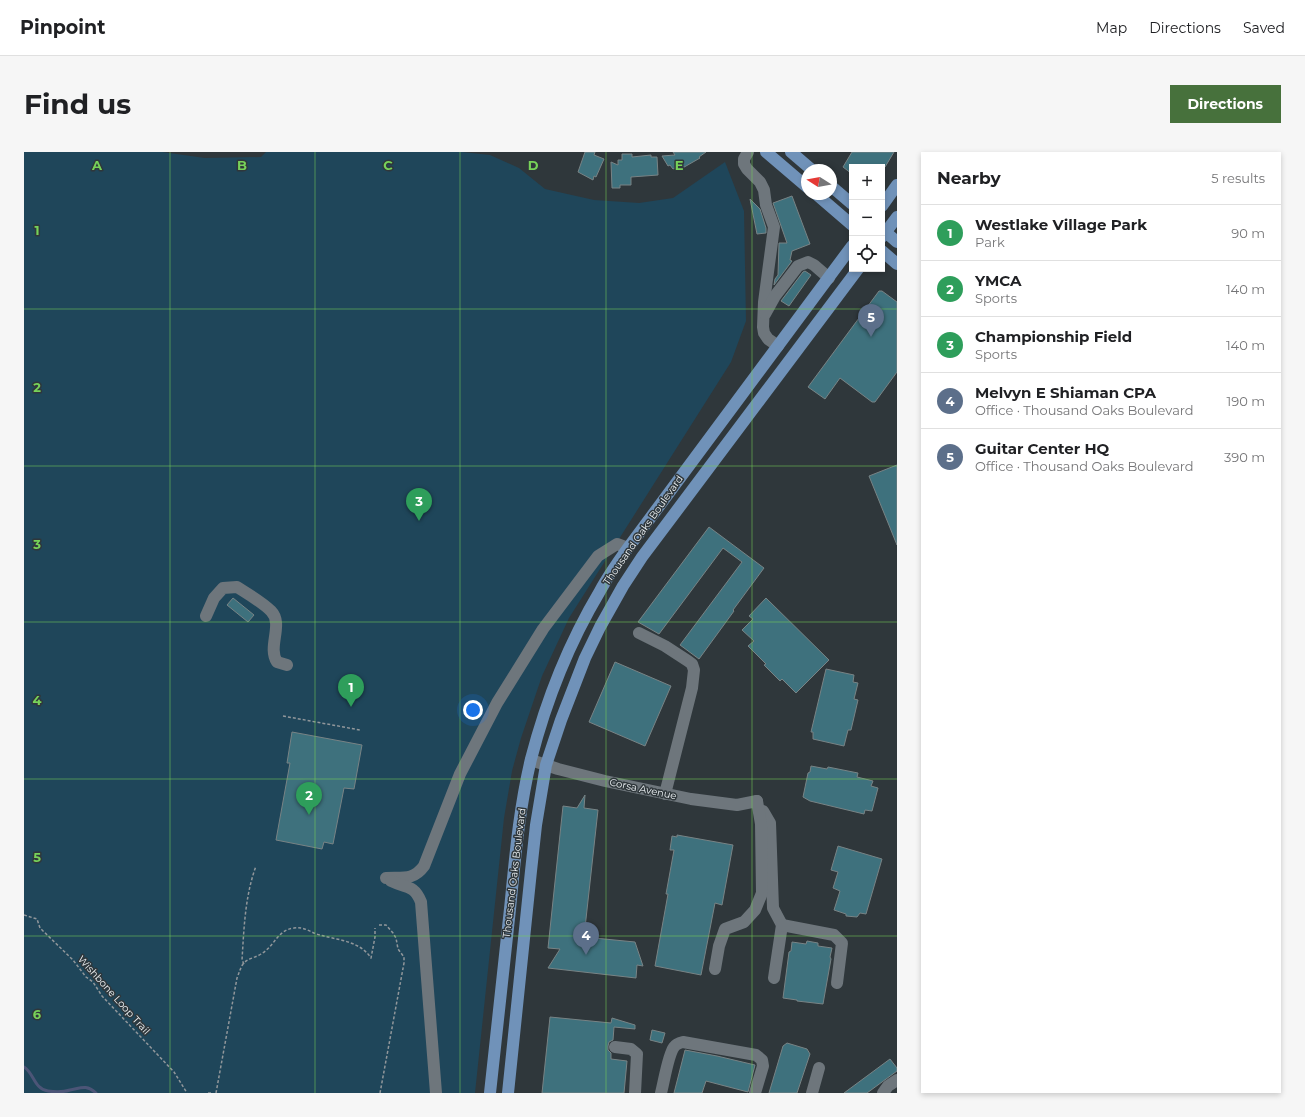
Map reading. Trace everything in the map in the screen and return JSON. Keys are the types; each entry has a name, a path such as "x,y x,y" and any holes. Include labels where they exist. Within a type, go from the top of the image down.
{"main road":[{"path":"766,152 801,182"},
{"path":"791,152 805,164"},
{"path":"885,202 897,185"},
{"path":"837,191 849,201"},
{"path":"823,200 849,222"},
{"path":"885,231 897,217"},
{"path":"885,234 897,242"},
{"name":"Thousand Oaks Boulevard","path":"490,1093 519,821 531,760 553,691 566,658 600,591 628,548 849,250"},
{"path":"885,254 897,264"},
{"name":"Thousand Oaks Boulevard","path":"508,1093 530,875 536,825 546,765 561,720 585,658 600,627 623,586 642,557 856,272"},
{"path":"732,407 748,417"},
{"path":"628,548 642,557"}],"street":[{"path":"748,152 744,159 744,164 760,182 764,190 766,205 774,227 764,302 764,333 768,339 778,346"},
{"path":"764,316 775,296 798,266 808,262 814,265 829,278"},
{"path":"436,1093 421,902 414,890 408,886 397,884 386,878 415,876 424,866 460,774 497,703 543,629 598,556 617,544 628,548"},
{"path":"206,616 214,598 223,588 237,587 272,611 276,623 274,657 277,662 287,665"},
{"path":"639,633 665,646 688,661 692,664 694,670 692,688 665,794"},
{"name":"Corsa Avenue","path":"531,760 605,781 691,799 737,805 757,801"},
{"path":"757,801 770,823 773,908 782,925 774,978"},
{"path":"715,969 719,946 726,929 744,922 754,910 762,893 761,824 757,801"},
{"path":"782,925 834,935 842,943 837,983"},
{"path":"661,1093 674,1047 678,1043 683,1042 756,1056 762,1060 763,1066 755,1093"},
{"path":"615,1047 631,1049 637,1054 635,1093"},
{"path":"812,1093 819,1068"},
{"path":"882,1093 888,1086 897,1080"}],"path":[{"path":"283,716 360,730"},
{"path":"244,964 242,960 245,910 256,866"},
{"name":"Wishbone Loop Trail","path":"24,915 37,919 40,928 73,960 86,977 93,982 102,996 174,1072 187,1093"},
{"path":"379,925 386,925 393,932 398,948 404,957 380,1093"},
{"path":"216,1093 237,978 239,970 244,964 254,956 260,955 268,949 278,935 284,930 294,927 304,928 320,935 339,938 367,951 371,958 375,928"}],"shaded area":[{"path":"24,152 162,152 205,158 261,157 266,152 462,152 490,155 519,168 545,189 594,200 639,203 673,198 725,162 744,211 746,321 731,362 569,618 542,676 521,738 512,771 504,818 475,1093 24,1093"}],"building":[{"path":"585,152 595,152 594,155 604,159 596,177 594,176 593,180 578,172"},
{"path":"673,152 706,152 699,157 700,158 679,170 677,167 673,169 670,165 668,166 662,156 675,155"},
{"path":"852,152 894,152 885,167 885,164 849,164 849,172 843,167"},
{"path":"622,154 632,154 632,157 651,155 651,157 657,157 658,175 631,177 631,185 620,185 620,188 612,188 611,162 618,165 618,160 622,160"},
{"path":"792,196 810,244 792,251 790,260 792,261 774,285 775,279 778,275 779,243 787,243 773,203"},
{"path":"750,199 760,209 766,228 766,233 757,234"},
{"path":"805,271 811,275 789,306 781,301"},
{"path":"879,291 882,291 897,302 897,372 875,402 872,402 840,378 825,399 808,387"},
{"path":"897,465 897,545 869,476"},
{"path":"709,527 764,568 699,659 680,645 742,562 723,548 659,634 638,622"},
{"path":"233,598 254,615 248,622 227,605"},
{"path":"766,598 829,660 796,693 782,679 780,681 764,665 766,664 748,646 754,641 742,630 753,619 749,616"},
{"path":"615,662 671,686 645,746 589,722"},
{"path":"826,669 854,675 853,682 858,683 854,699 858,700 851,730 848,730 844,746 813,739 813,732 811,732"},
{"path":"292,732 362,745 354,789 344,788 333,844 324,842 322,849 276,840 290,763 287,763"},
{"path":"811,766 827,769 828,767 858,773 857,777 873,781 871,786 878,788 872,811 865,810 864,814 810,801 803,797"},
{"path":"585,795 584,808 598,810 584,937 635,942 643,966 637,965 636,978 548,968 560,949 548,948 563,806 577,808"},
{"path":"677,835 733,845 722,905 715,903 701,975 655,966 674,850 670,850 672,836 677,837"},
{"path":"838,846 882,859 866,914 860,913 857,917 846,916 846,914 834,910 840,891 833,888 838,872 831,870"},
{"path":"807,941 818,943 818,946 832,948 823,1004 783,998 789,952 791,951 792,942 806,944"},
{"path":"550,1017 611,1023 612,1018 635,1025 635,1029 614,1027 613,1040 609,1042 608,1046 608,1050 611,1053 611,1059 627,1061 624,1093 542,1093"},
{"path":"652,1030 665,1033 662,1043 650,1040"},
{"path":"787,1043 807,1049 810,1054 797,1093 769,1093 783,1046"},
{"path":"685,1050 755,1065 748,1092 706,1081 702,1093 674,1093"},
{"path":"890,1059 897,1068 897,1071 867,1093 844,1093"}],"waterway":[{"path":"24,1067 43,1090 62,1091 83,1087 89,1088 96,1093"}],"place":[{"name":"Guitar Center HQ","path":"871,337"},
{"name":"Championship Field","path":"419,521"},
{"name":"Westlake Village Park","path":"351,707"},
{"name":"YMCA","path":"309,815"},
{"name":"Melvyn E Shiaman CPA","path":"586,955"}]}
